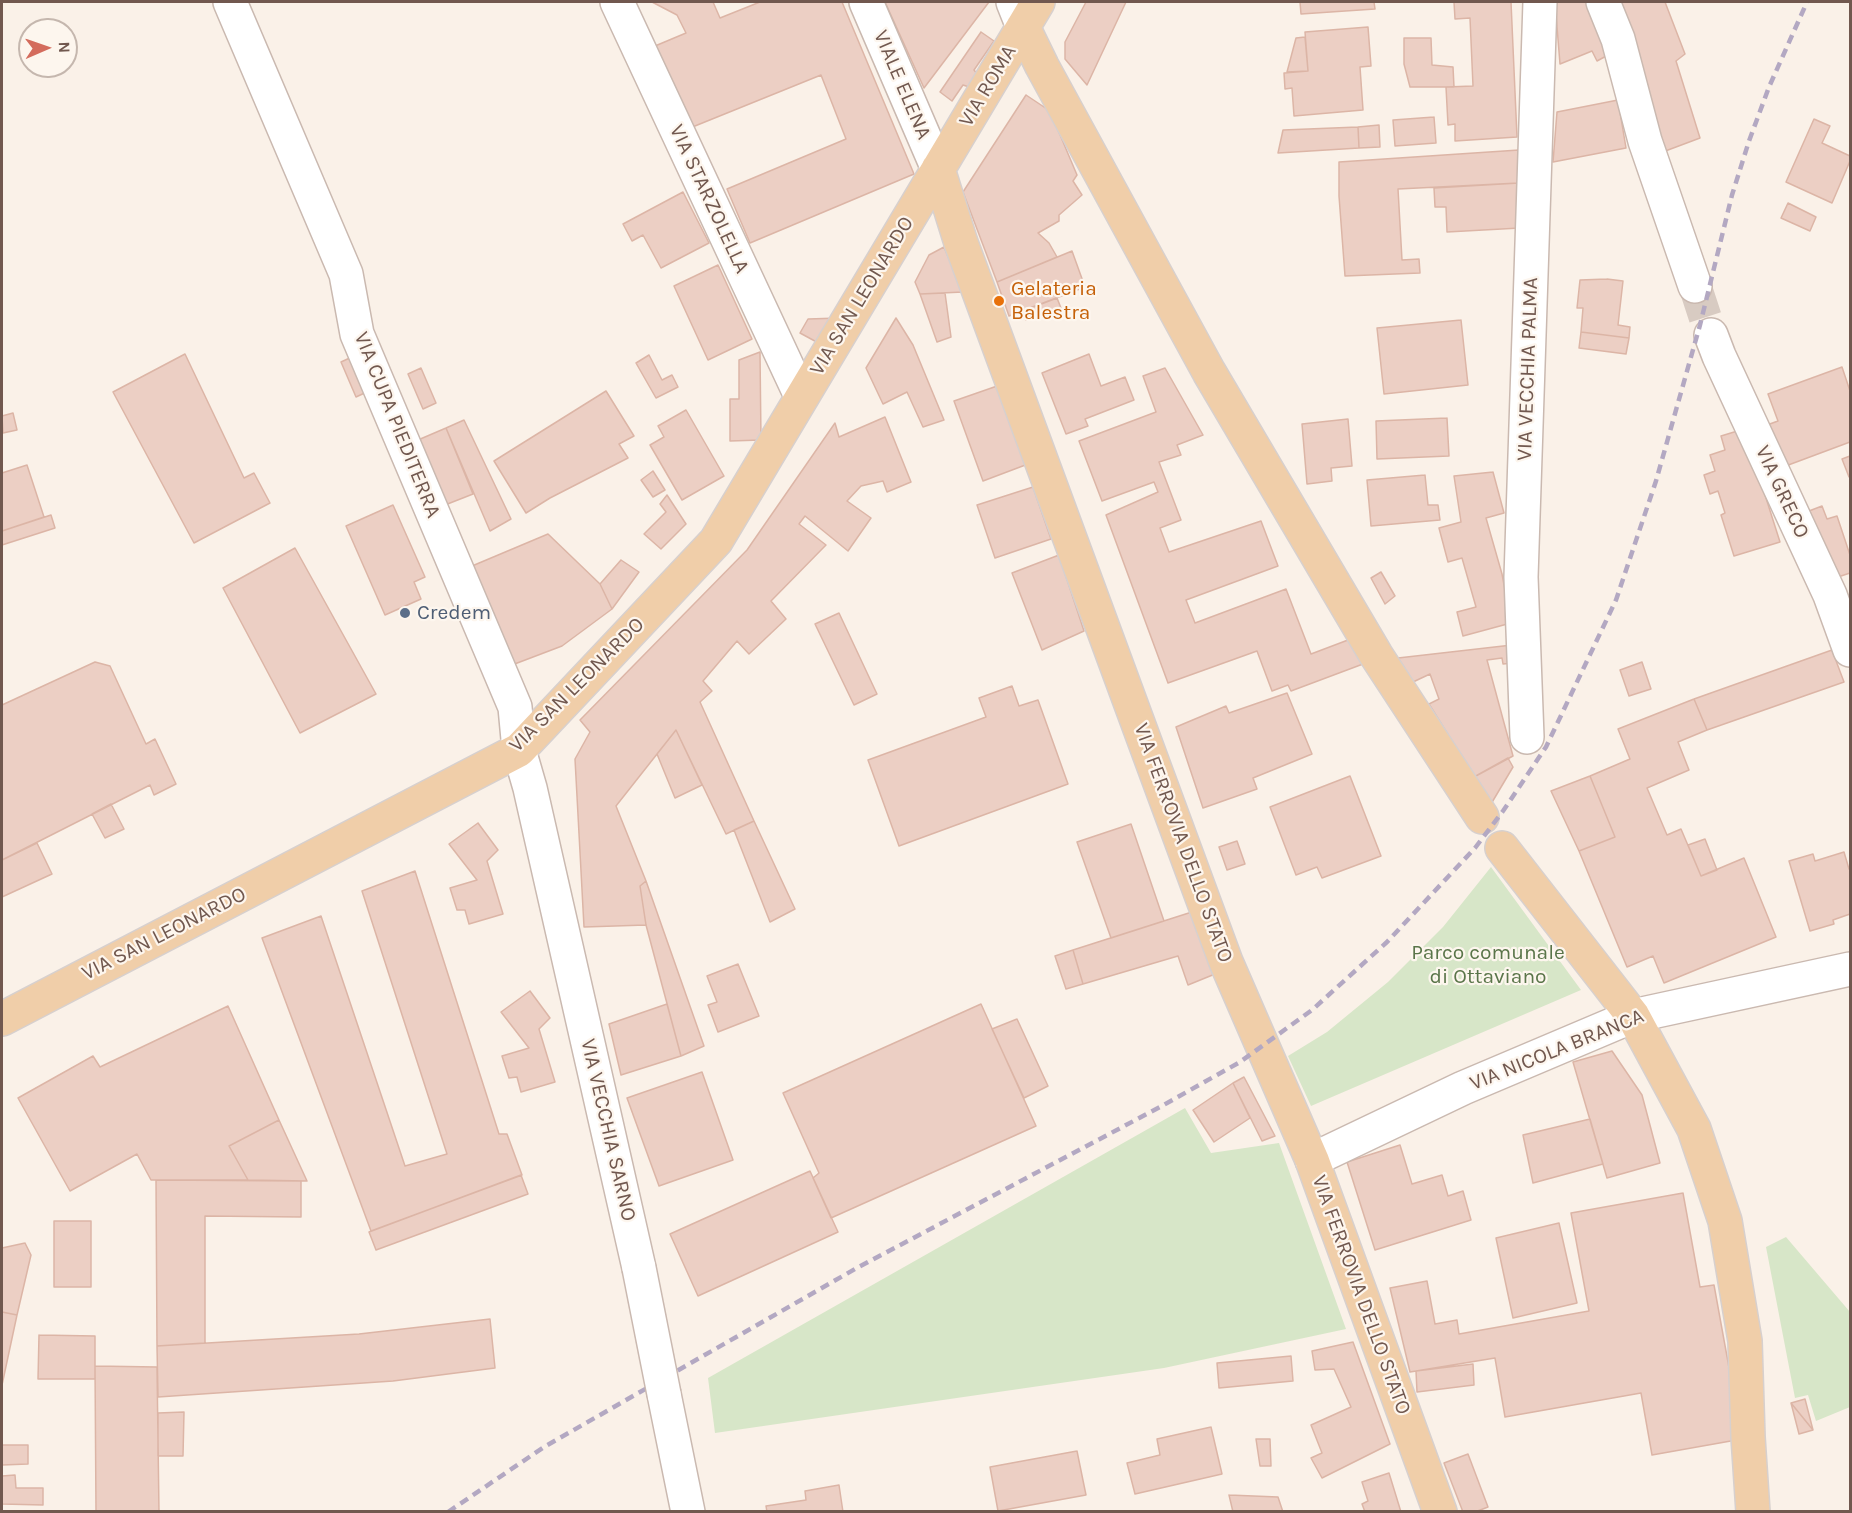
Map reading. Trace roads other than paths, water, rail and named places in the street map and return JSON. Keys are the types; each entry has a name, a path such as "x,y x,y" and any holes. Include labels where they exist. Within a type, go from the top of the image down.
{"main road":[{"name":"VIA ROMA","path":"938,169 1025,10"},
{"path":"1025,10 1042,66 1209,372 1376,655 1482,817"},
{"name":"VIA SAN LEONARDO","path":"2,1019 519,750 716,541 938,169"},
{"name":"VIA FERROVIA DELLO STATO","path":"938,169 961,243 1226,962 1312,1160 1440,1512"},
{"path":"1502,848 1634,1016 1694,1129 1725,1221 1745,1341 1753,1512"}],"street":[{"name":"VIA CUPA PIEDITERRA","path":"230,2 346,274 357,333 515,707 519,750"},
{"name":"VIA STARZOLELLA","path":"617,2 801,396"},
{"name":"VIALE ELENA","path":"866,2 938,169"},
{"name":"VIA VECCHIA PALMA","path":"1527,737 1521,578 1540,2"},
{"path":"1603,2 1618,39 1645,141 1695,286"},
{"name":"VIA GRECO","path":"1711,335 1830,595 1851,650"},
{"name":"VIA VECCHIA SARNO","path":"519,750 533,799 639,1268 688,1512"},
{"name":"VIA NICOLA BRANCA","path":"1312,1160 1463,1088 1634,1016 1851,969"}],"tunnel":[{"path":"1695,286 1711,335"}],"railway":[{"path":"448,1512 544,1447 855,1269 1240,1062 1312,1010 1387,942 1475,848 1546,747 1616,600 1656,481 1700,325 1732,195 1749,141 1769,87 1807,2"}],"place":[{"name":"Gelateria Balestra","path":"999,301"},
{"name":"Credem","path":"405,613"}],"park label":[{"name":"Parco comunale di Ottaviano","path":"1488,965"}]}
